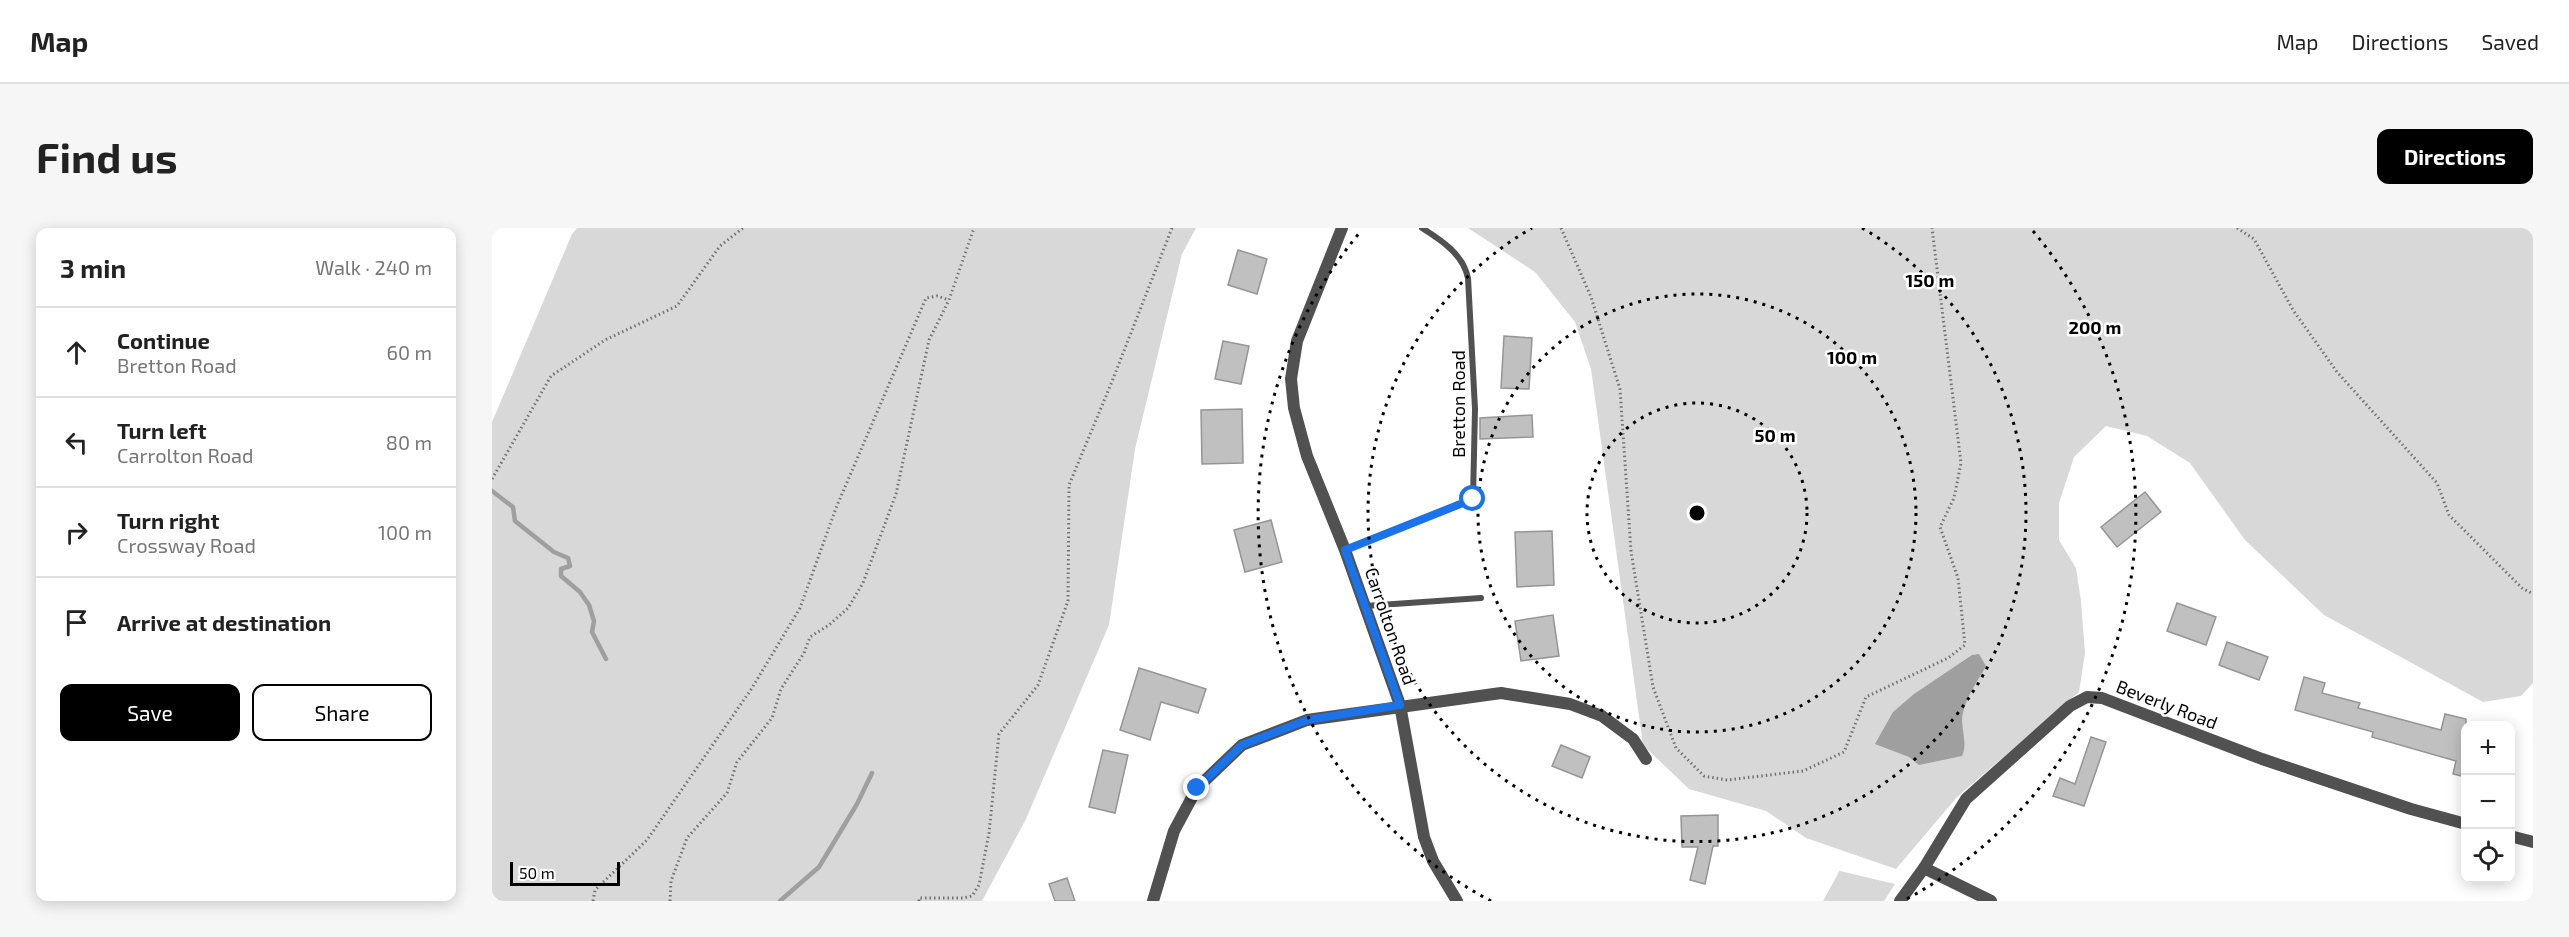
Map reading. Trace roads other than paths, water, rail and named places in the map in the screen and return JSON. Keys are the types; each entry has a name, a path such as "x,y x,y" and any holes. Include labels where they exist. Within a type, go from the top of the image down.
{"street":[{"name":"Carrolton Road","path":"1342,228 1297,341 1291,379 1294,408 1307,456 1345,550 1400,705 1424,837 1433,861 1457,901"},
{"path":"1153,901 1174,831 1197,788 1242,745 1307,720 1400,705 1501,693 1570,704 1602,716 1633,739 1646,759"},
{"name":"Beverly Road","path":"1900,901 1924,868 1966,799 2070,706 2087,697 2094,697 2262,759 2412,809 2461,823"},
{"path":"2515,837 2533,842"},
{"path":"1924,868 1991,901"}],"lane":[{"name":"Bretton Road","path":"1345,550 1472,501 1474,495 1474,409 1468,278 1463,261 1422,228"},
{"path":"1365,606 1481,598"}],"waterway":[{"path":"492,491 513,507 515,521 554,552 568,558 570,566 561,569 561,576 580,592 589,605 594,621 592,632 606,659"},
{"path":"780,901 819,867 857,804 872,773"}]}
